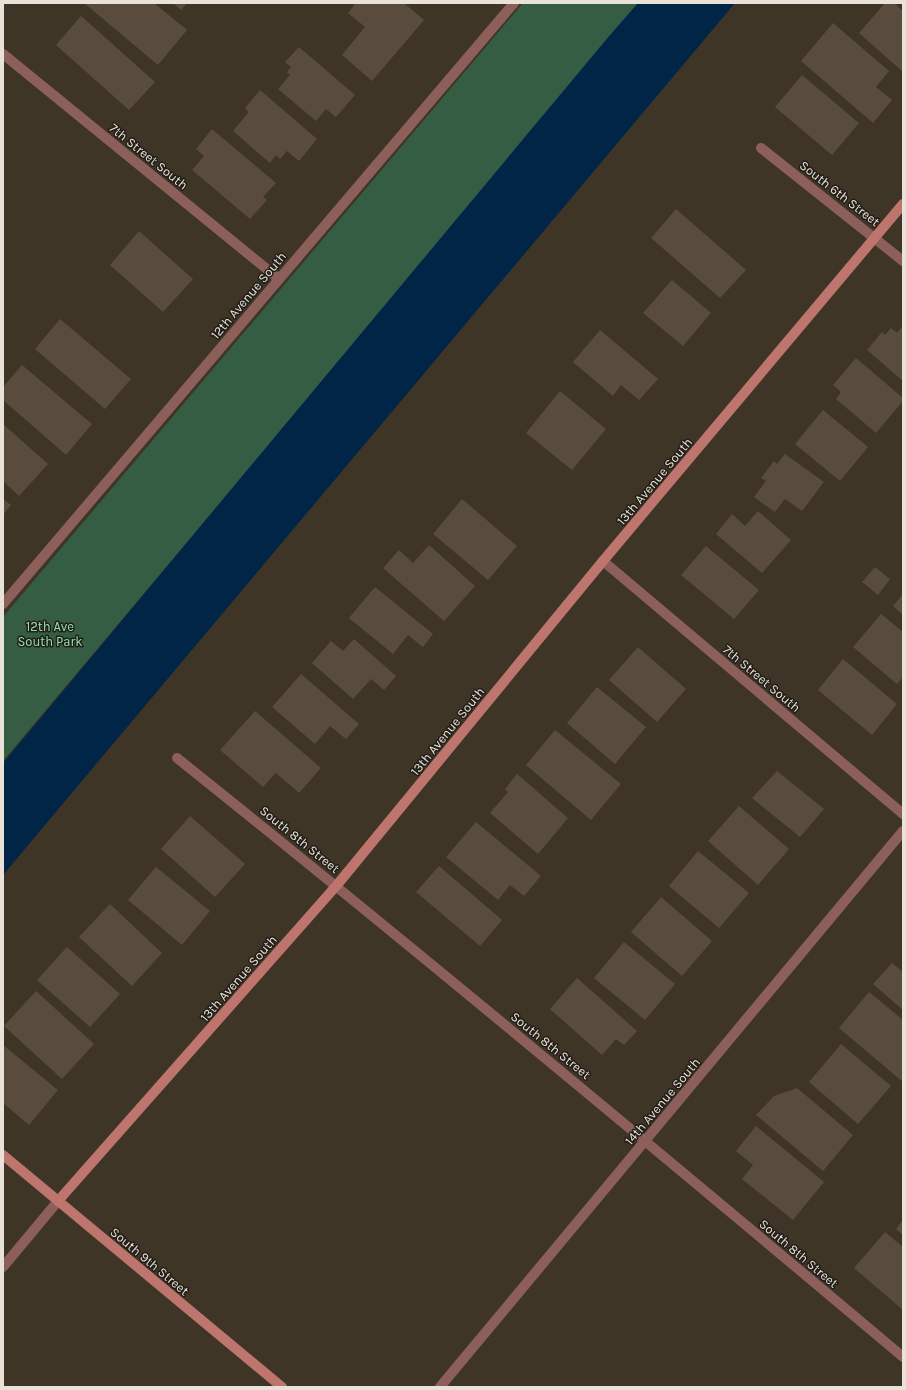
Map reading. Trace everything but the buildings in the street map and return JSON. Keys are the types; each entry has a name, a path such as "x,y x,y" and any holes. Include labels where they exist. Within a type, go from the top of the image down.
{"street":[{"name":"12th Avenue South","path":"3,604 514,3"},
{"name":"7th Street South","path":"3,54 279,279"},
{"name":"South 6th Street","path":"761,148 876,237 903,261"},
{"name":"13th Avenue South","path":"3,1267 58,1201 337,885 603,561 903,204"},
{"name":"7th Street South","path":"603,561 903,814"},
{"name":"South 8th Street","path":"177,758 337,885 646,1140 903,1357"},
{"name":"14th Avenue South","path":"440,1387 903,831"},
{"name":"South 9th Street","path":"3,1155 282,1387"}],"green space":[{"name":"12th Ave South Park","path":"523,3 641,3 3,761 3,617"}],"water":[{"path":"638,3 735,3 3,875 3,763"}]}
